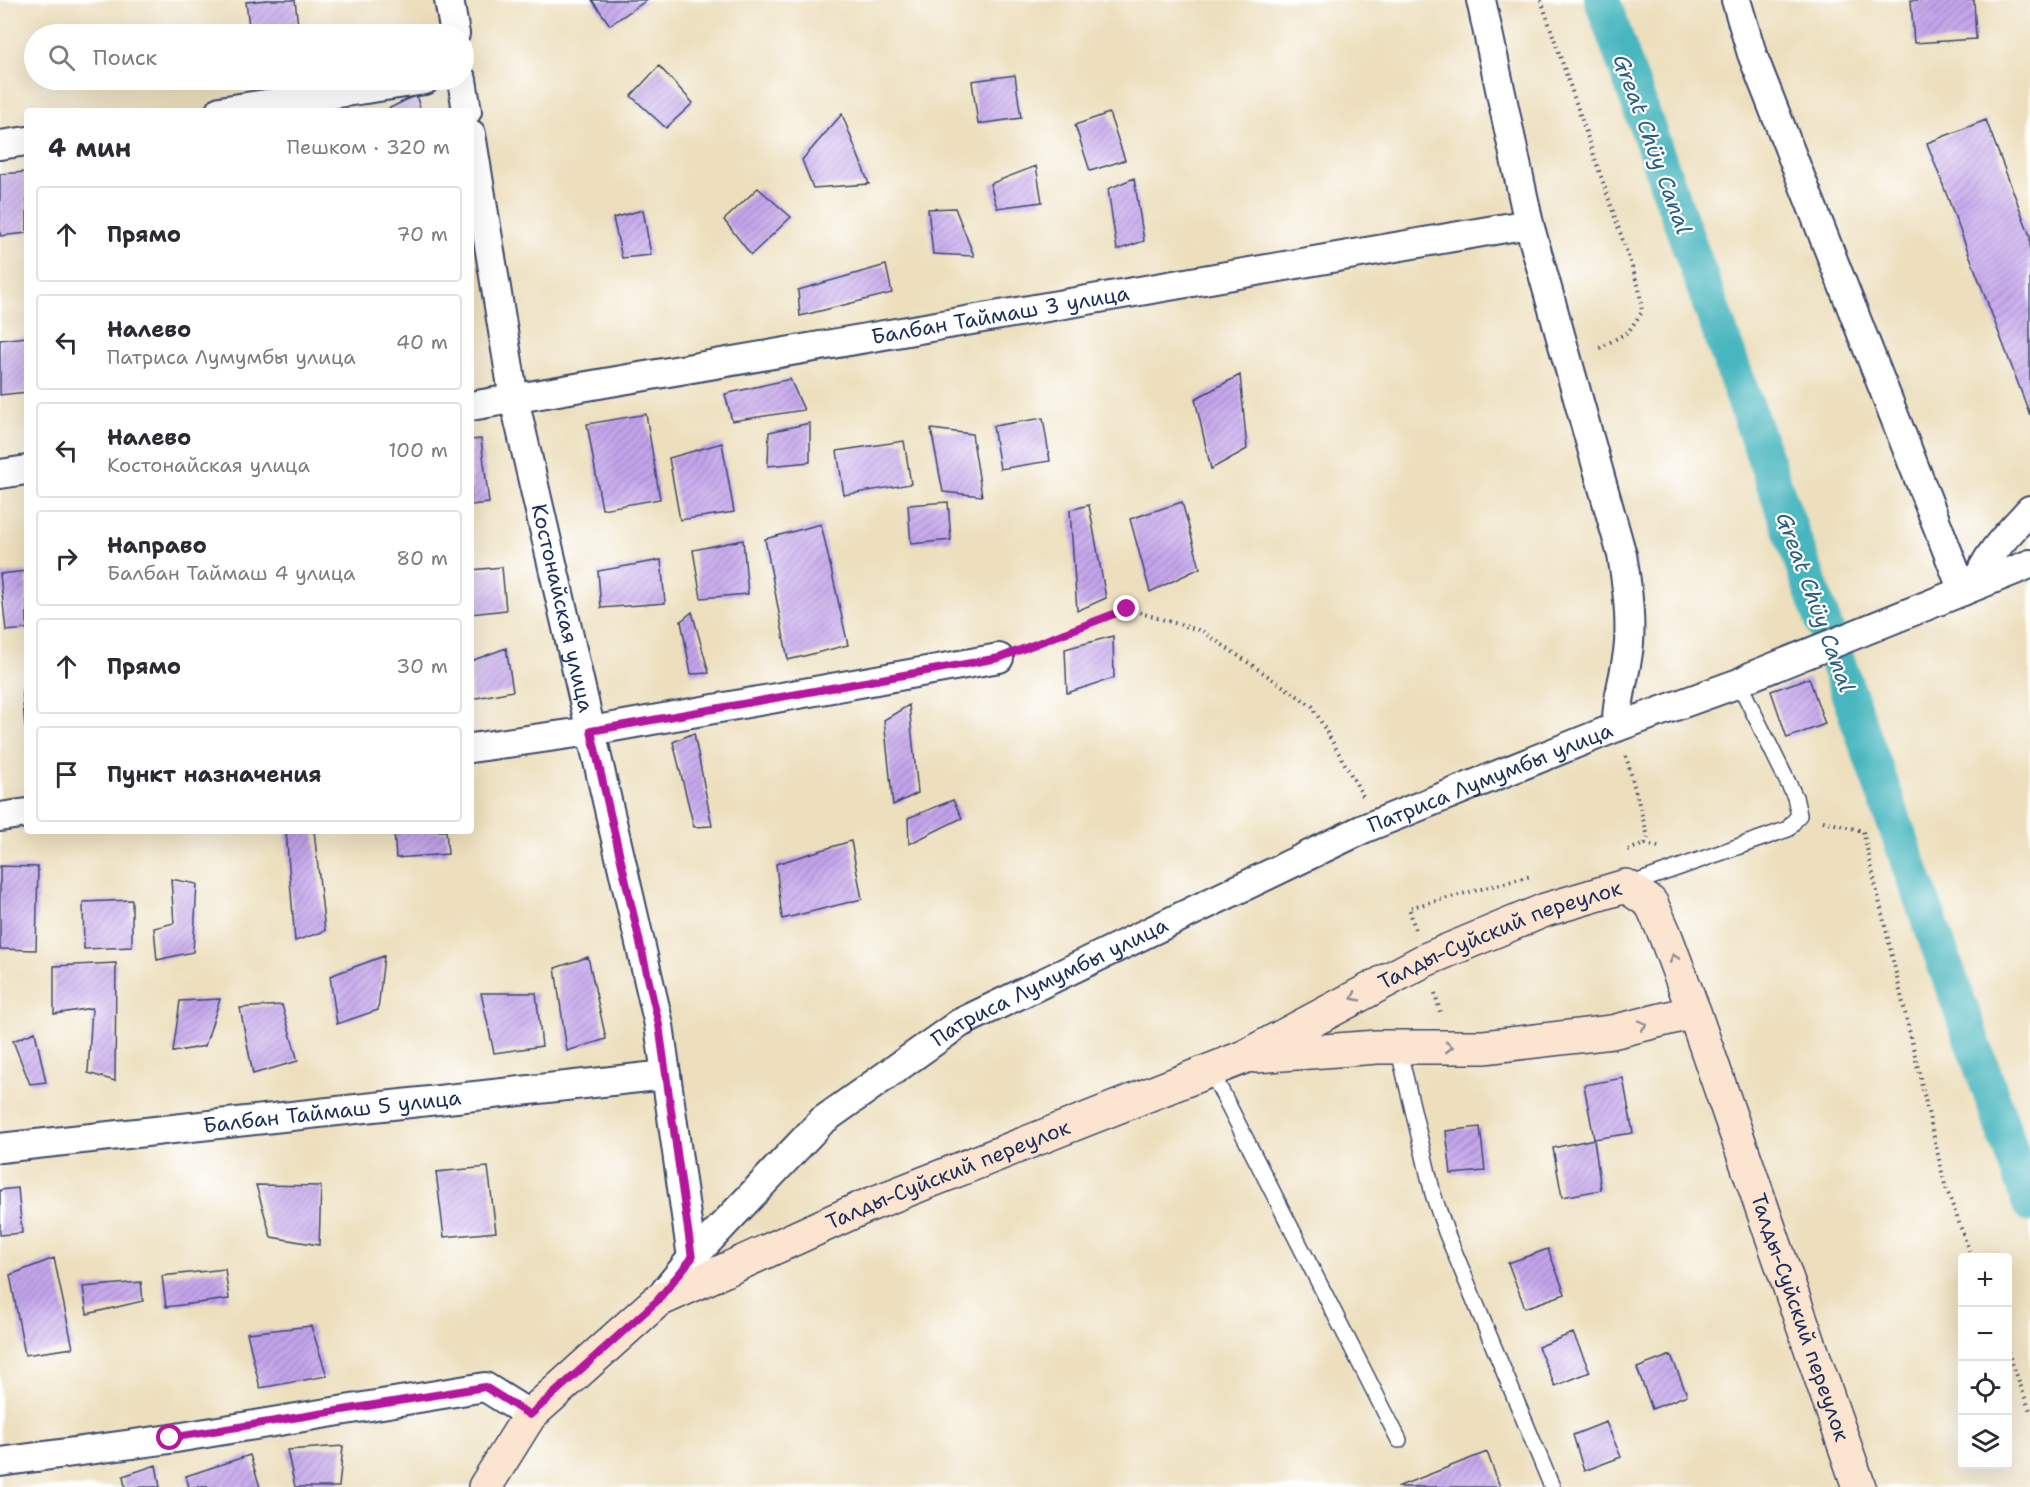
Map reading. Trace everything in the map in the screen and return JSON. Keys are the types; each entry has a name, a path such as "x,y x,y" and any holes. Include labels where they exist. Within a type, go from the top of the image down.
{"street":[{"path":"449,0 453,24"},
{"path":"1480,0 1528,224 1622,555 1629,596 1629,644 1617,711 1617,727"},
{"path":"1736,0 1752,54 1970,588"},
{"path":"240,108 359,90"},
{"path":"464,90 467,108"},
{"path":"0,145 24,141"},
{"name":"Костонайская улица","path":"474,152 514,399 659,1025 692,1258"},
{"name":"Балбан Таймаш 3 улица","path":"474,406 1528,224"},
{"path":"0,474 24,470"},
{"path":"1970,588 1989,556 2030,510"},
{"name":"Патриса Лумумбы улица","path":"485,1487 530,1415 657,1301 692,1258 822,1121 960,1023 1363,829 1617,727 1745,680 2030,564"},
{"path":"474,748 591,731 999,658"},
{"path":"0,817 24,813"},
{"name":"Талды-Суйский переулок","path":"657,1301 864,1207 1244,1057 1425,960 1545,910 1626,886 1651,903 1664,932 1859,1487"},
{"name":"Талды-Суйский переулок","path":"1244,1057 1398,1047 1496,1046 1612,1032 1694,1012"},
{"name":"Балбан Таймаш 5 улица","path":"0,1148 666,1076"},
{"path":"0,1462 170,1438 485,1387 530,1415"}],"lane":[{"path":"1626,886 1788,829 1799,815 1795,797 1745,680"},
{"path":"1398,1047 1433,1194 1446,1232 1552,1487"},
{"path":"1210,1069 1399,1440"}],"path":[{"path":"1540,0 1639,288 1642,312 1628,332 1569,366"},
{"path":"999,658 1127,609 1202,631 1312,705 1365,799 1363,829"},
{"path":"1799,815 1863,831 1945,1185 1970,1253"},
{"path":"2011,1361 2030,1411"}],"building":[{"path":"295,0 298,24 249,24 246,2"},
{"path":"592,0 647,0 610,25"},
{"path":"1911,0 1974,0 1976,39 1914,43"},
{"path":"659,66 693,103 666,128 631,96"},
{"path":"1015,75 1021,118 978,124 972,81"},
{"path":"416,95 420,108 390,108"},
{"path":"1109,113 1125,160 1090,171 1075,125"},
{"path":"842,114 869,184 813,188 802,160"},
{"path":"1986,120 2030,236 2030,415 1927,143"},
{"path":"1036,166 1042,202 997,208 990,184"},
{"path":"24,172 24,233 0,236 0,174"},
{"path":"1134,178 1144,241 1117,250 1108,189"},
{"path":"758,188 791,217 751,255 724,220"},
{"path":"955,208 974,256 933,254 928,209"},
{"path":"643,210 651,255 622,258 613,218"},
{"path":"886,265 892,293 800,316 798,290"},
{"path":"24,337 24,392 0,395 0,340"},
{"path":"1240,375 1247,449 1211,469 1195,399"},
{"path":"790,379 804,410 732,421 725,394"},
{"path":"646,414 660,499 602,509 587,424"},
{"path":"1043,418 1050,461 1000,469 993,426"},
{"path":"810,423 810,462 768,466 769,432"},
{"path":"931,429 972,434 982,496 943,492"},
{"path":"481,439 489,503 474,505 474,440"},
{"path":"904,441 911,484 844,495 837,451"},
{"path":"722,443 734,512 680,520 669,458"},
{"path":"948,502 951,540 911,544 908,505"},
{"path":"1182,502 1200,568 1150,592 1130,519"},
{"path":"1089,505 1106,598 1077,611 1070,510"},
{"path":"821,524 848,645 788,660 765,539"},
{"path":"743,540 748,594 701,598 693,550"},
{"path":"661,560 665,603 601,608 598,571"},
{"path":"502,567 506,610 474,614 474,570"},
{"path":"24,571 24,629 6,631 0,574"},
{"path":"692,612 709,673 691,674 681,621"},
{"path":"1113,636 1114,678 1067,693 1065,649"},
{"path":"506,648 513,691 474,698 474,660"},
{"path":"1809,678 1825,724 1787,738 1771,691"},
{"path":"24,688 24,714 22,689"},
{"path":"909,705 918,793 893,805 884,720"},
{"path":"694,733 712,826 694,827 673,742"},
{"path":"953,800 962,818 909,844 908,818"},
{"path":"286,834 314,834 325,931 295,941"},
{"path":"394,834 446,834 448,854 396,858"},
{"path":"851,841 862,899 782,919 776,864"},
{"path":"0,866 38,867 36,950 0,949"},
{"path":"171,879 197,884 193,952 157,960 154,928 174,923"},
{"path":"132,900 132,947 84,949 83,902"},
{"path":"384,956 378,1010 337,1024 330,976"},
{"path":"588,957 606,1039 567,1051 555,968"},
{"path":"116,963 115,1081 88,1073 92,1008 54,1014 54,966"},
{"path":"481,993 536,993 542,1046 494,1053"},
{"path":"220,999 205,1046 173,1052 180,1001"},
{"path":"282,1005 298,1061 253,1074 240,1008"},
{"path":"35,1032 46,1082 30,1084 13,1041"},
{"path":"1623,1078 1633,1133 1594,1139 1584,1085"},
{"path":"1480,1127 1485,1171 1451,1174 1446,1131"},
{"path":"1594,1139 1601,1190 1562,1197 1553,1148"},
{"path":"488,1167 496,1232 444,1237 436,1172"},
{"path":"256,1185 321,1186 319,1245 271,1237"},
{"path":"18,1188 22,1233 0,1235 0,1190"},
{"path":"1548,1249 1565,1294 1525,1308 1508,1263"},
{"path":"54,1258 73,1348 25,1355 10,1275"},
{"path":"225,1269 229,1299 166,1307 162,1276"},
{"path":"141,1282 143,1301 87,1314 83,1287"},
{"path":"311,1326 327,1376 260,1388 247,1333"},
{"path":"1573,1333 1590,1372 1555,1386 1538,1347"},
{"path":"1671,1355 1687,1395 1652,1409 1637,1368"},
{"path":"1606,1422 1621,1457 1584,1471 1573,1435"},
{"path":"343,1446 339,1487 295,1487 287,1450"},
{"path":"1487,1452 1500,1487 1397,1487"},
{"path":"250,1455 260,1487 189,1487 186,1476"},
{"path":"156,1465 160,1487 125,1487 123,1476"}],"waterway":[{"name":"Great Chüy Canal","path":"1602,0 2030,1204"}],"route":[{"path":"170,1438 485,1387 530,1415 657,1301 692,1258 659,1025 591,731 999,658 1127,609"}]}
